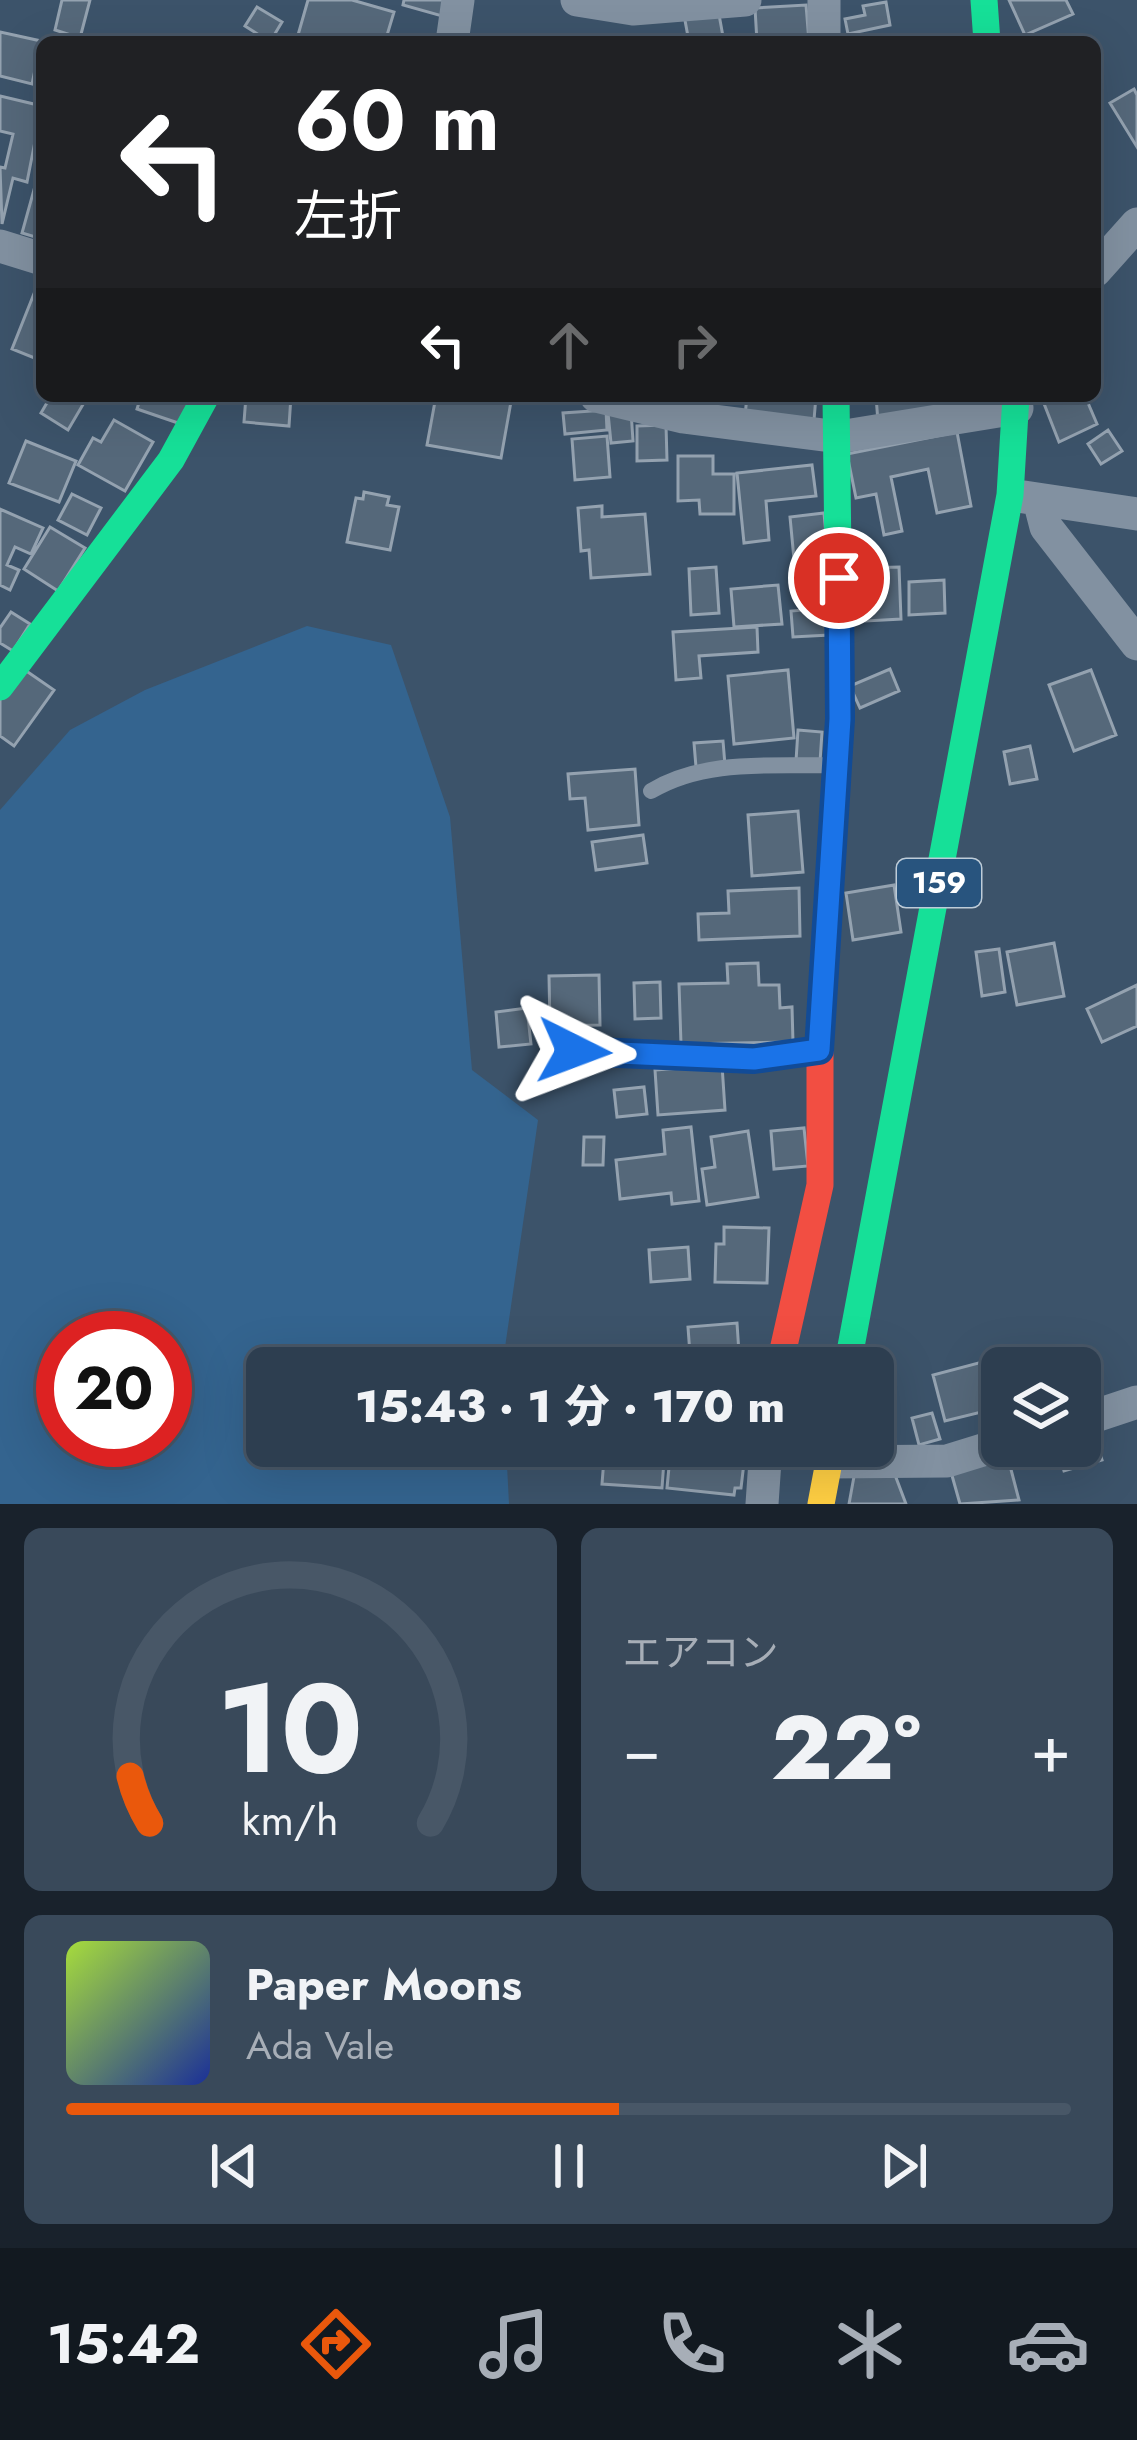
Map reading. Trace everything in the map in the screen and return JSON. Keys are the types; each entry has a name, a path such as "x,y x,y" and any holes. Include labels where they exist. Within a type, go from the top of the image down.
{"main road":[{"path":"984,0 987,36"},
{"path":"0,687 171,460 203,402"},
{"path":"784,1347 820,1185 819,1050 837,765 836,402"},
{"name":"159","path":"851,1347 1024,497 1016,402"},
{"path":"820,1504 828,1467"}],"street":[{"path":"453,36 458,0"},
{"path":"577,0 633,9 745,0"},
{"path":"824,0 824,36"},
{"path":"1101,264 1137,224"},
{"path":"0,246 36,257"},
{"path":"621,402 683,417 839,436 1016,402"},
{"path":"1024,497 1137,514"},
{"path":"1024,497 1137,644"},
{"path":"1101,1414 1137,1402"},
{"path":"894,1458 947,1461 981,1450"},
{"path":"762,1504 765,1467"}],"lane":[{"path":"651,791 689,772 713,768 837,765"},
{"path":"544,1036 574,1051 705,1058 778,1059 819,1050"}],"shaded area":[{"path":"307,626 391,645 450,817 472,1070 538,1120 505,1347 246,1347 246,1467 507,1467 509,1504 0,1504 0,810 70,730 145,690"}],"building":[{"path":"62,0 90,0 81,36 55,30"},
{"path":"308,0 352,0 394,12 387,36 298,36"},
{"path":"404,0 446,0 442,16 403,5"},
{"path":"1009,0 1066,0 1073,14 1025,35"},
{"path":"886,2 890,25 848,34 845,19 865,15 863,6"},
{"path":"806,5 809,36 757,36 755,8"},
{"path":"257,7 282,22 274,36 261,36 245,26"},
{"path":"718,9 723,36 688,36 684,15"},
{"path":"0,32 36,40 32,84 0,76"},
{"path":"1134,89 1137,95 1137,147 1110,103"},
{"path":"0,96 36,105 36,136 27,182 13,178 2,224 0,167 5,168 13,134 0,131"},
{"path":"35,186 36,186 36,237 22,233"},
{"path":"36,289 36,359 12,349"},
{"path":"47,402 84,402 68,430 41,413"},
{"path":"139,402 189,402 181,424 137,409"},
{"path":"246,402 291,402 289,426 244,422"},
{"path":"435,402 511,402 501,458 427,445"},
{"path":"746,402 816,402 814,420 745,416"},
{"path":"876,402 970,402 971,413 878,422"},
{"path":"1043,402 1088,402 1097,424 1059,442"},
{"path":"606,410 607,430 565,434 563,413"},
{"path":"631,411 633,441 611,443 608,413"},
{"path":"114,420 153,442 125,491 78,465 93,438 101,442"},
{"path":"666,425 667,460 637,461 637,426"},
{"path":"1108,430 1122,451 1101,464 1088,444"},
{"path":"957,432 971,506 937,513 928,469 891,477 902,531 884,535 876,494 856,498 847,454"},
{"path":"607,436 610,477 575,480 572,439"},
{"path":"26,441 76,461 59,502 9,483"},
{"path":"678,456 713,456 713,474 734,474 734,514 700,514 699,500 678,501"},
{"path":"812,465 816,496 766,501 769,540 744,543 737,473"},
{"path":"364,492 389,497 387,505 399,507 390,550 347,542 356,498 363,499"},
{"path":"72,494 101,508 87,535 58,520"},
{"path":"602,506 602,517 645,514 650,574 591,578 589,550 581,551 578,508"},
{"path":"0,509 43,528 31,554 15,547 7,565 19,570 10,590 0,585"},
{"path":"824,513 828,556 794,559 790,517"},
{"path":"50,527 85,548 58,591 24,569"},
{"path":"716,567 719,613 691,615 689,569"},
{"path":"899,567 901,619 866,621 863,568"},
{"path":"944,580 945,613 909,615 909,582"},
{"path":"778,585 782,624 734,627 731,589"},
{"path":"827,608 829,635 793,637 791,611"},
{"path":"11,612 30,624 13,651 0,643 0,628"},
{"path":"757,627 758,652 699,656 701,678 676,680 673,632"},
{"path":"22,668 54,690 14,746 0,736 0,698"},
{"path":"890,669 899,691 860,708 850,686"},
{"path":"788,670 794,738 734,744 728,676"},
{"path":"1091,670 1116,735 1074,751 1049,685"},
{"path":"798,730 822,732 820,762 796,761"},
{"path":"723,741 725,765 696,767 694,743"},
{"path":"1030,746 1037,779 1010,784 1004,752"},
{"path":"635,769 639,825 588,830 585,798 570,799 568,774"},
{"path":"798,811 803,872 752,876 748,815"},
{"path":"643,835 647,863 596,870 592,842"},
{"path":"894,885 901,932 853,940 846,893"},
{"path":"799,888 800,936 699,940 698,914 729,913 728,891"},
{"path":"1054,943 1064,996 1017,1005 1007,952"},
{"path":"999,949 1005,992 982,996 976,952"},
{"path":"758,963 759,985 779,985 780,1008 792,1007 793,1042 681,1044 679,984 728,983 727,964"},
{"path":"599,975 600,1025 550,1026 549,976"},
{"path":"660,982 661,1018 635,1019 634,983"},
{"path":"1137,985 1137,1026 1102,1042 1087,1009"},
{"path":"527,1008 531,1044 499,1047 496,1012"},
{"path":"722,1065 725,1110 658,1115 655,1070"},
{"path":"644,1087 647,1114 617,1117 614,1090"},
{"path":"691,1127 699,1201 672,1204 671,1193 620,1199 616,1160 665,1154 663,1130"},
{"path":"804,1128 808,1166 774,1169 771,1131"},
{"path":"748,1131 758,1197 707,1205 702,1169 715,1167 711,1137"},
{"path":"584,1137 604,1137 603,1165 583,1165"},
{"path":"724,1227 769,1228 767,1283 715,1282 716,1244 724,1244"},
{"path":"688,1247 690,1279 651,1282 649,1250"},
{"path":"737,1323 739,1347 689,1347 688,1327"},
{"path":"981,1362 981,1412 945,1421 933,1375"},
{"path":"932,1413 940,1439 919,1445 912,1418"},
{"path":"981,1465 1010,1467 1019,1500 960,1504 951,1472"},
{"path":"603,1467 664,1467 662,1488 602,1484"},
{"path":"669,1467 744,1467 741,1488 735,1488 734,1495 667,1488"},
{"path":"855,1471 895,1475 906,1504 849,1504"}],"traffic: fast":[{"path":"984,0 987,36"},
{"path":"0,687 171,460 203,402"},
{"path":"836,402 839,638"},
{"path":"851,1347 1010,495 1016,402"}],"traffic: slow":[{"path":"820,1033 840,719 839,638"},
{"path":"821,1504 828,1467"}],"traffic: jam":[{"path":"784,1347 820,1185 820,1033"}],"route":[{"path":"574,1051 778,1059 819,1050 840,719 839,578"}]}
